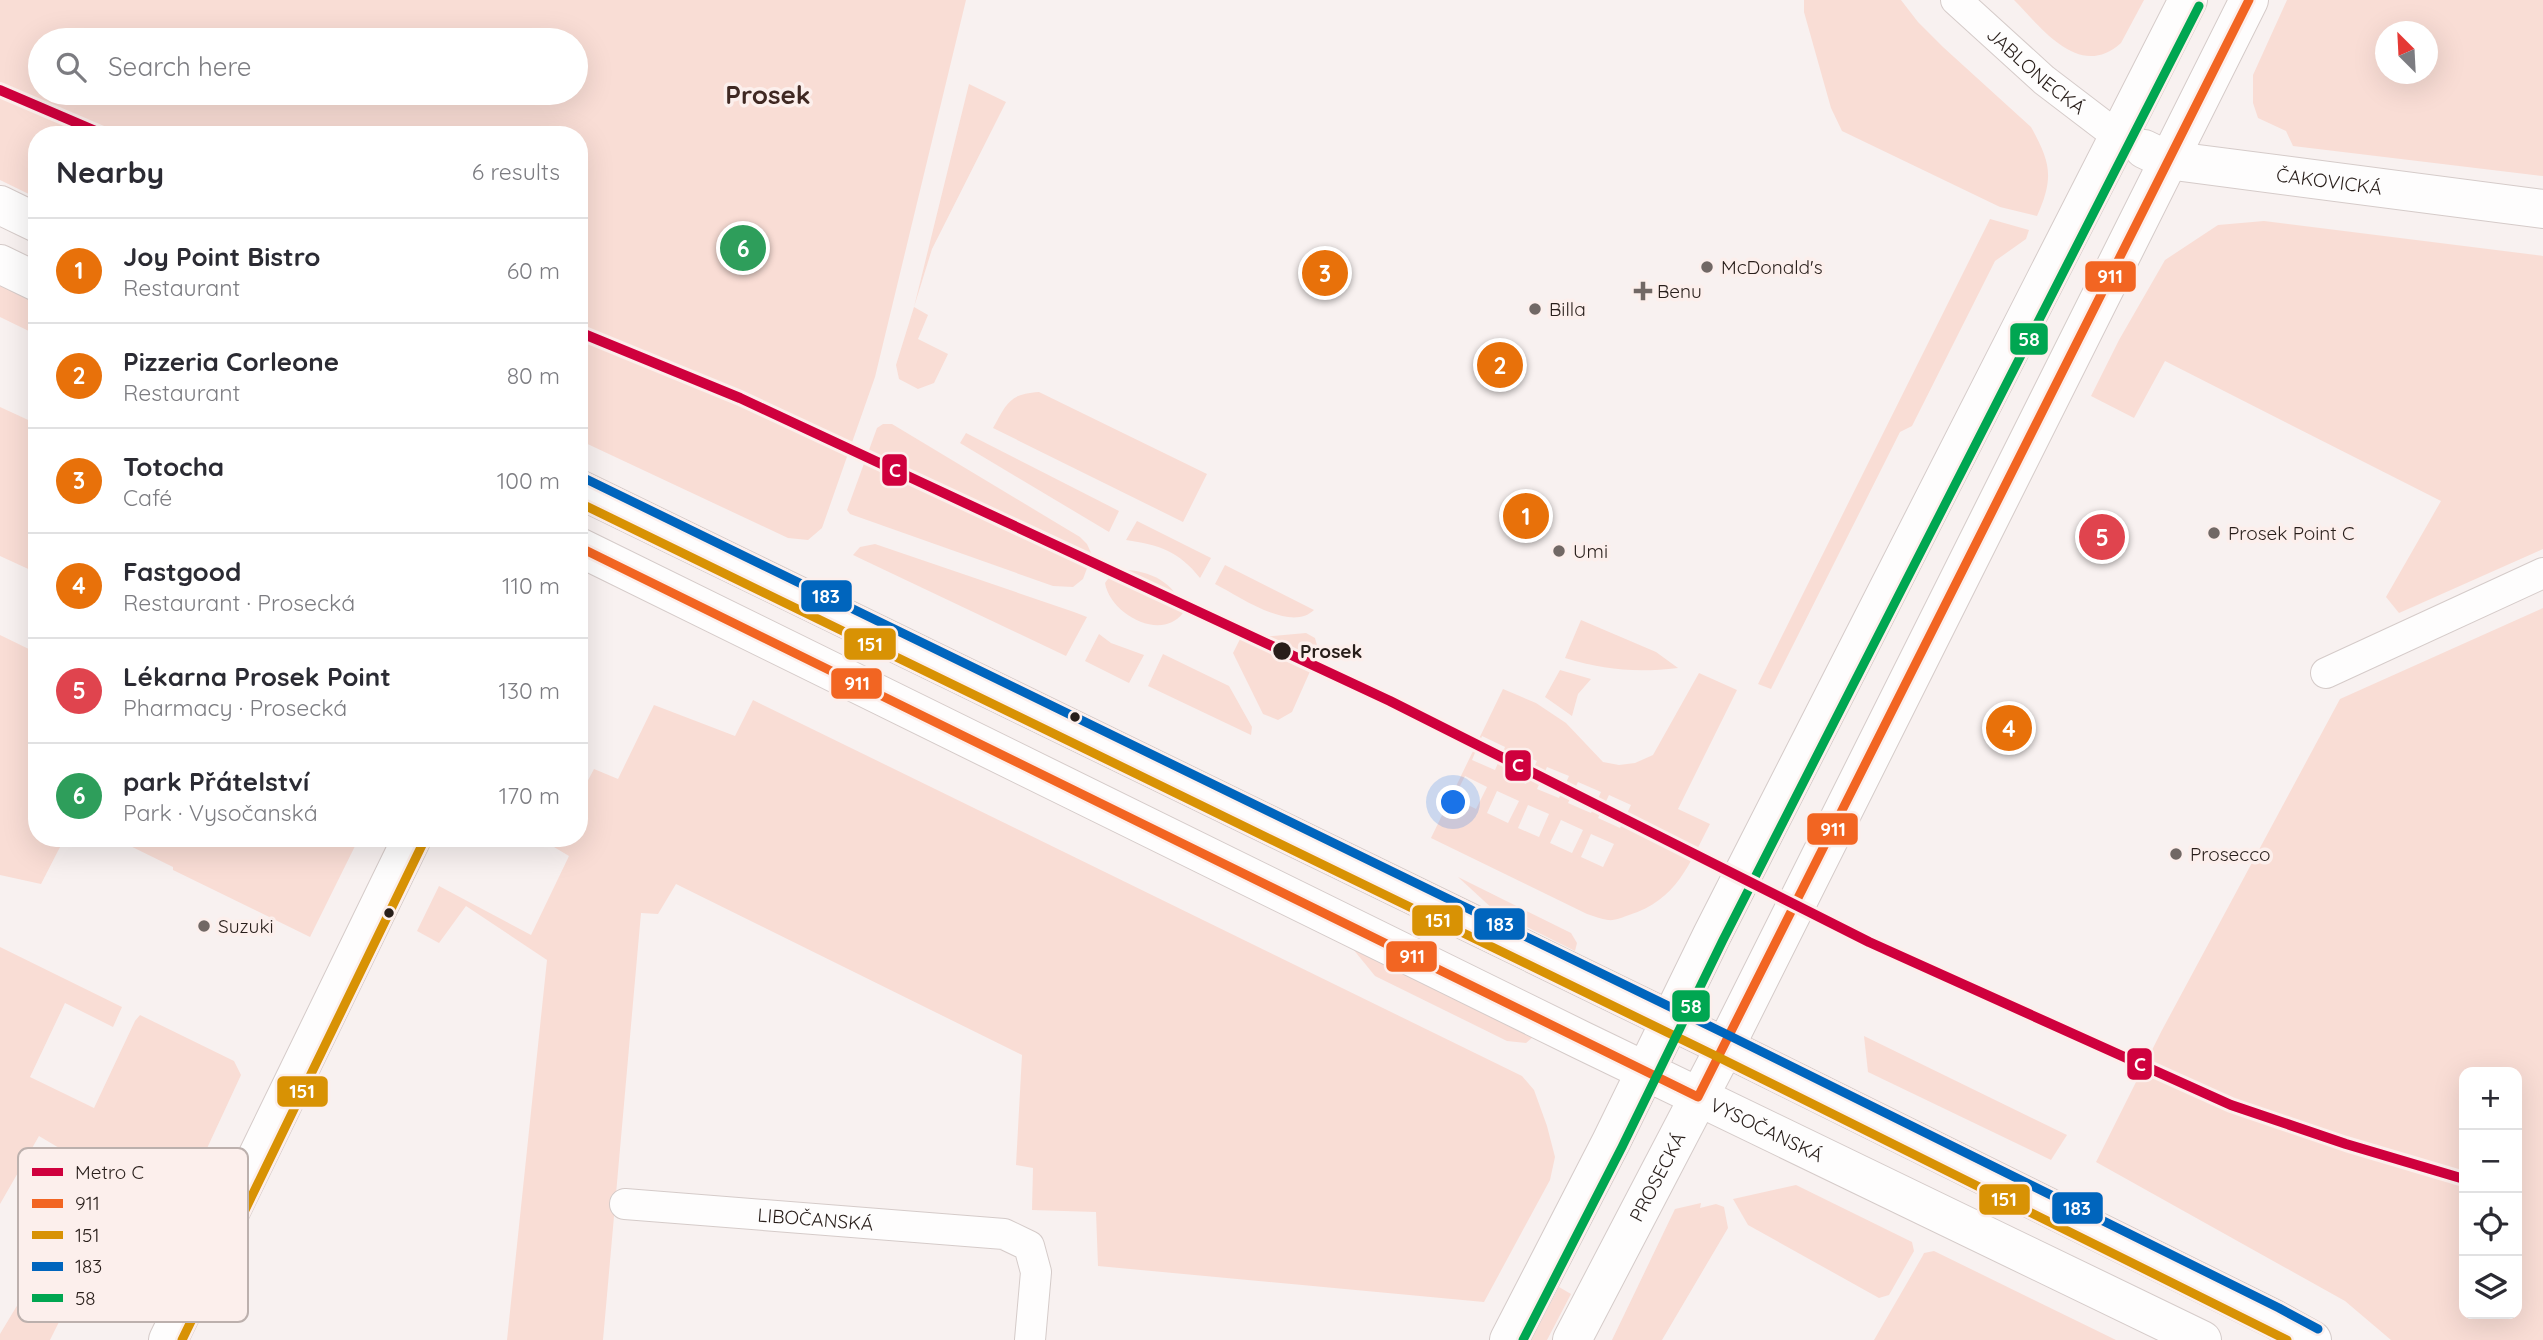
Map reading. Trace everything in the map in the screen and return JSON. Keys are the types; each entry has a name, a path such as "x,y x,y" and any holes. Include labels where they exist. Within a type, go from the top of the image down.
{"main road":[{"path":"1509,1340 1669,1020 2189,0"},
{"name":"PROSECKÁ","path":"1572,1340 1725,1047 2166,160 2249,0"},
{"name":"ČAKOVICKÁ","path":"2120,138 2166,160 2543,209"},
{"path":"0,205 28,219"},
{"path":"0,264 28,278"},
{"path":"588,496 1725,1047 2312,1340"},
{"name":"VYSOČANSKÁ","path":"588,551 1698,1097 2202,1340"},
{"path":"248,1175 408,847"},
{"path":"168,1340 177,1322"}],"street":[{"name":"JABLONECKÁ","path":"1956,0 2044,80 2120,138"},
{"path":"2326,673 2543,573"},
{"name":"LIBOČANSKÁ","path":"625,1204 1004,1234 1029,1246 1037,1272 1030,1340"}],"shaded area":[{"path":"0,0 966,0 875,377 822,528 808,540 788,538 588,444 588,126 28,126 28,194 0,180"},
{"path":"1804,0 1901,0 1943,47 2031,127 2043,151 2048,171 2046,191 2037,216 2000,207 1842,131 1831,108 1804,12"},
{"path":"2014,0 2144,0 2121,43 2105,53 2090,56 2062,46"},
{"path":"2287,0 2543,0 2543,176 2293,146 2286,131 2258,118 2253,103 2253,75"},
{"path":"969,84 1006,102 932,249 914,307"},
{"path":"1990,219 2029,230 2026,239 1995,261 1912,426 1900,432 1771,689 1758,684"},
{"path":"2264,221 2543,256 2543,549 2399,613 2386,597 2441,501 2165,361 2134,418 2091,396 2119,340 2165,260 2218,225"},
{"path":"0,284 28,297 28,331 0,317"},
{"path":"914,307 928,315 918,339 948,354 934,383 918,389 899,379 896,365"},
{"path":"1039,392 1207,474 1183,522 993,428 1010,401 1021,395"},
{"path":"0,407 28,420 28,569 0,556"},
{"path":"883,424 892,424 1080,537 1092,555 1083,579 1073,587 1053,586 850,514 847,510 877,428"},
{"path":"966,433 1119,511 1109,532 960,443"},
{"path":"1137,521 1211,558 1200,578 1176,555 1149,544 1126,540"},
{"path":"875,544 1087,617 1066,656 853,555 860,547"},
{"path":"1225,565 1314,610 1304,616 1292,617 1278,615 1251,604 1215,584"},
{"path":"1128,570 1156,577 1164,582 1181,603 1183,613 1174,621 1162,625 1150,624 1126,614 1116,605 1105,583 1113,572"},
{"path":"2543,608 2543,1340 2391,1340 2345,1301 2096,1162 2161,1032 2340,699"},
{"path":"1581,620 1656,652 1678,668 1621,669 1565,658"},
{"path":"1306,633 1315,638 1318,649 1292,712 1278,720 1263,714 1233,653 1240,639"},
{"path":"1099,634 1111,643 1144,655 1129,683 1085,661"},
{"path":"0,635 28,649 28,847 60,847 41,884 0,875"},
{"path":"1163,654 1229,686 1252,727 1251,735 1148,686"},
{"path":"1560,670 1591,679 1578,694 1572,716 1545,697"},
{"path":"1699,673 1737,690 1678,809 1710,824 1688,866 1670,890 1645,908 1619,919 1603,919 1587,914 1431,838 1503,689 1536,703 1566,723 1603,762 1619,765 1635,763 1653,755","holes":["1482,736 1505,747 1495,770 1472,760","1515,752 1537,761 1526,784 1505,774","1547,767 1569,776 1559,798 1537,789","1465,776 1487,787 1476,809 1454,798","1578,782 1601,792 1591,813 1568,803","1497,791 1519,801 1508,823 1487,813","1609,795 1631,805 1620,828 1598,818","1528,805 1549,814 1539,837 1518,828","1561,820 1583,830 1572,853 1550,843","1591,834 1614,844 1603,867 1581,857"]},
{"path":"753,700 1522,1076 1534,1090 1555,1157 1550,1180 1484,1302 1098,1266 1096,1212 1032,1210 1033,1168 1016,1165 1022,1055 676,884 658,914 641,913 603,1340 507,1340 547,960 466,906 439,943 417,931 439,886 531,935 569,856 554,847 588,847 588,780 594,769 618,779 654,705 735,736"},
{"path":"132,847 355,847 310,937 173,870 173,867"},
{"path":"1458,877 1571,933 1577,943 1575,951 1495,911"},
{"path":"0,947 122,1007 113,1027 65,1003 30,1077 94,1108 140,1015 234,1061 241,1075 207,1148 59,1148 39,1136 32,1148 18,1148 18,1173 0,1204"},
{"path":"1353,949 1533,1037 1526,1043 1507,1041 1375,976"},
{"path":"1864,1036 2067,1135 2051,1160 1868,1072"},
{"path":"1796,1185 1912,1242 1914,1251 1889,1295 1879,1298 1748,1225 1733,1199"},
{"path":"1701,1203 1700,1208 1716,1204 1724,1207 1728,1228 1662,1340 1612,1340 1675,1209"},
{"path":"1934,1251 2116,1340 1874,1340 1924,1253"},
{"path":"1559,1287 1571,1294 1547,1340 1531,1340"},
{"path":"18,1304 18,1322 59,1322 50,1340 0,1340 0,1334"}],"metro line":[{"name":"C","path":"0,90 28,102"},
{"name":"C","path":"35,105 84,126"},
{"name":"C","path":"588,336 740,398 1390,701 1869,942 2231,1105 2346,1144 2459,1178"}],"transit line":[{"name":"911","path":"588,551 1698,1097 2249,0"},
{"name":"58","path":"1523,1340 1622,1147 1723,940 2199,6"},
{"name":"183","path":"588,480 1730,1036 2318,1329"},
{"name":"151","path":"588,507 1720,1058 2287,1340"},
{"name":"151","path":"248,1204 421,847"},
{"name":"151","path":"182,1340 191,1322"}],"place":[{"name":"park Přátelství","path":"743,248"},
{"name":"McDonald's","path":"1707,267"},
{"name":"Totocha","path":"1325,273"},
{"name":"Benu","path":"1643,291"},
{"name":"Billa","path":"1535,309"},
{"name":"Pizzeria Corleone","path":"1500,365"},
{"name":"Joy Point Bistro","path":"1526,516"},
{"name":"Prosek Point C","path":"2214,533"},
{"name":"Lékarna Prosek Point","path":"2102,537"},
{"name":"Umi","path":"1559,551"},
{"name":"Prosek","path":"1282,651"},
{"name":"Fastgood","path":"2009,728"},
{"name":"Prosecco","path":"2176,854"},
{"name":"Suzuki","path":"204,926"}],"district":[{"name":"Prosek","path":"768,95"}]}
